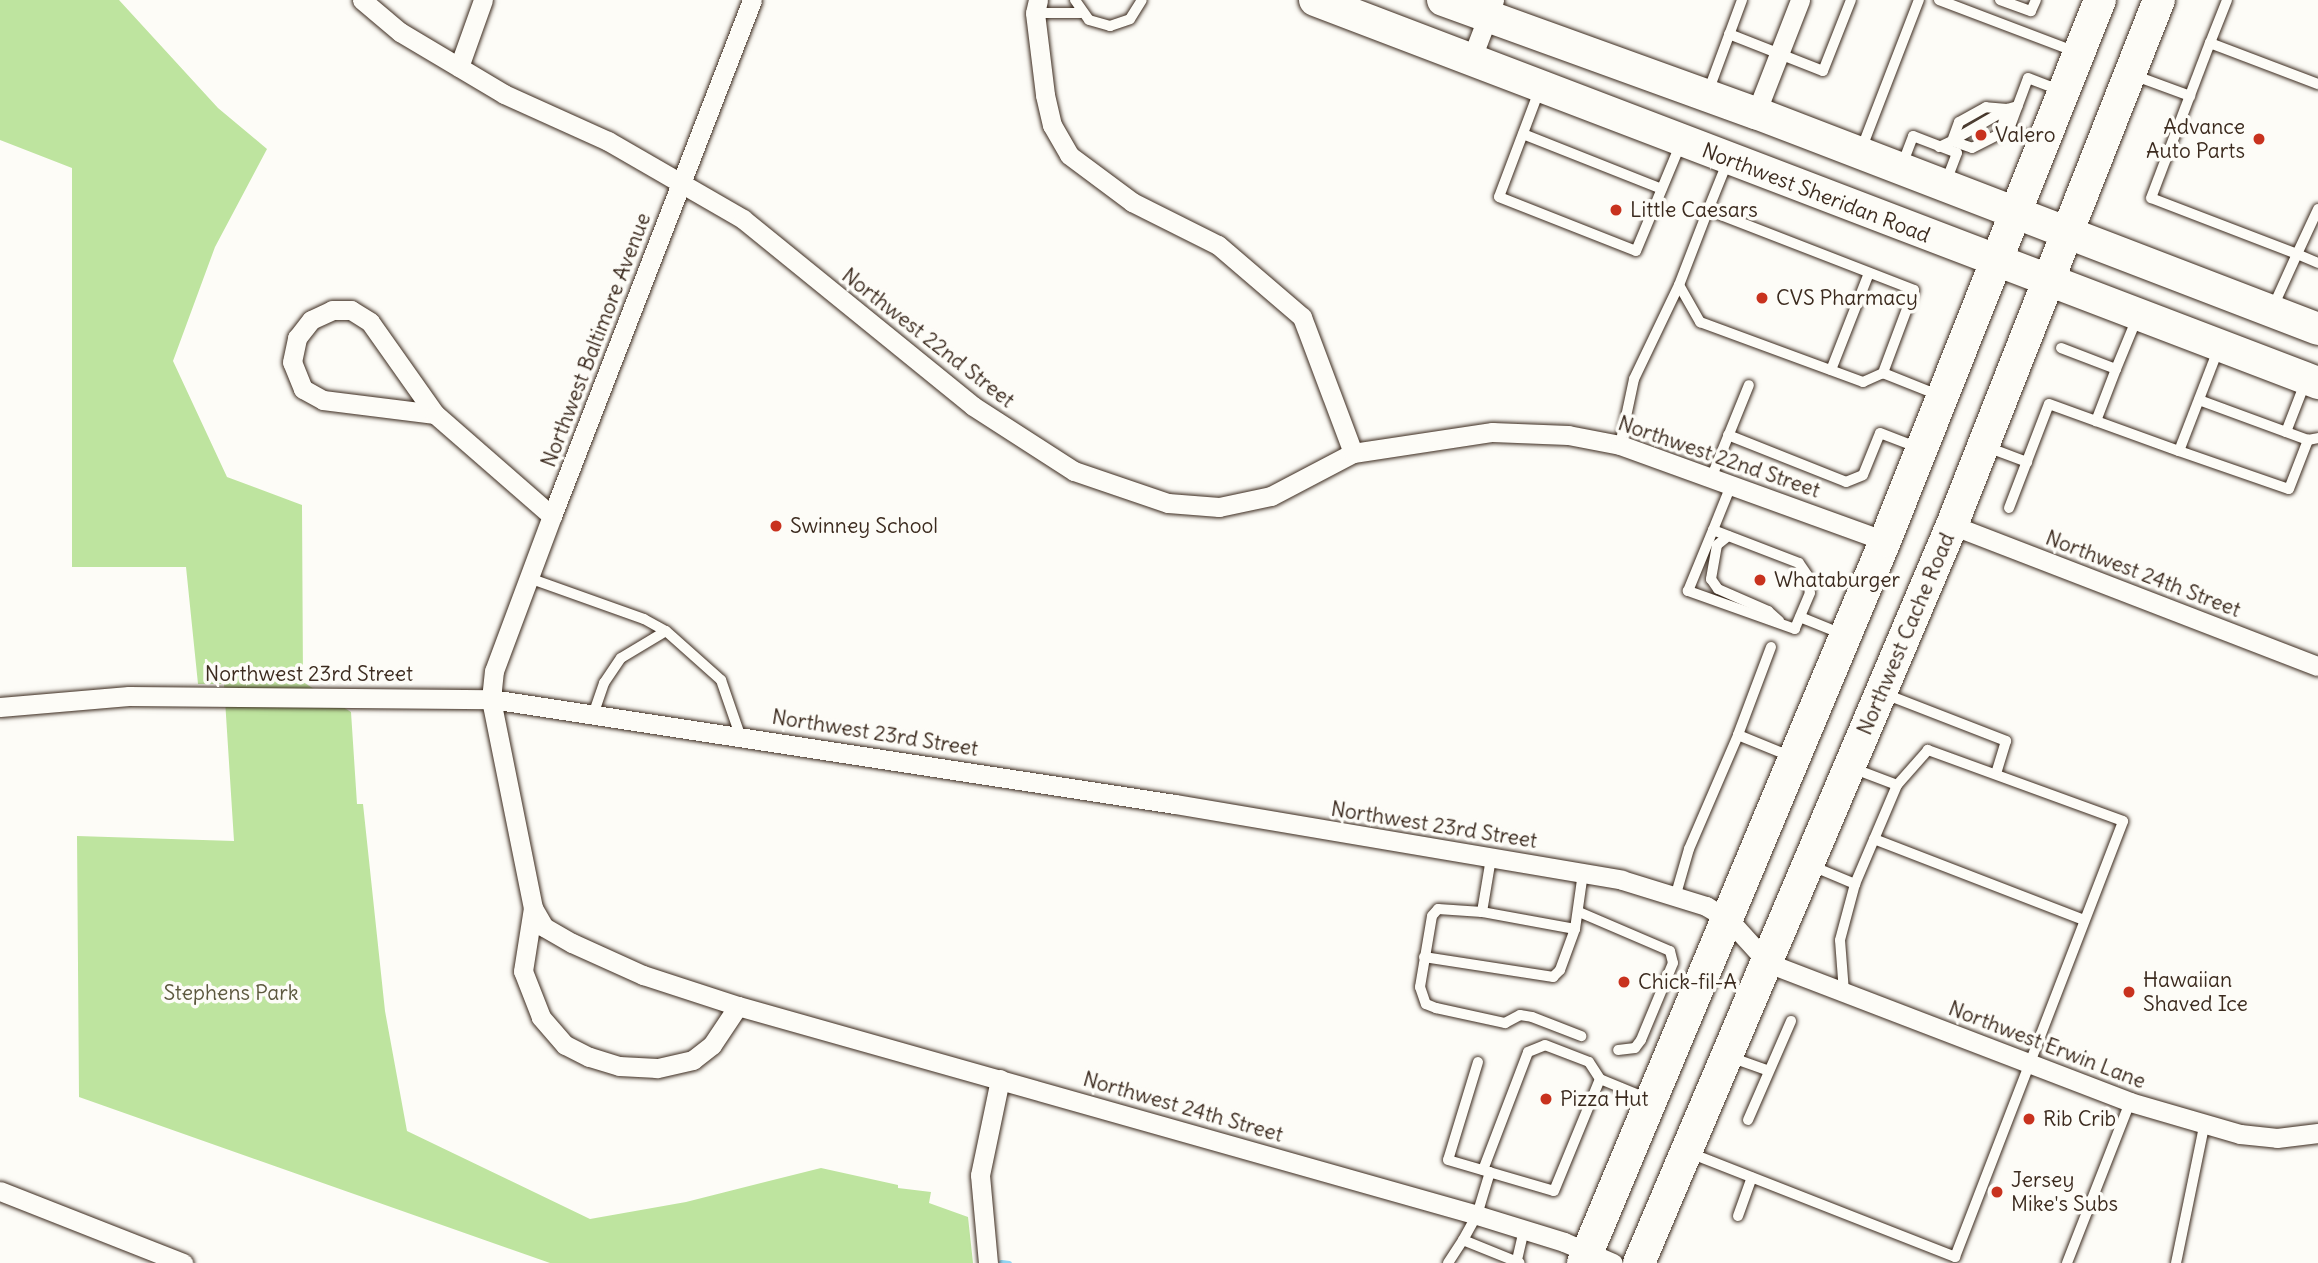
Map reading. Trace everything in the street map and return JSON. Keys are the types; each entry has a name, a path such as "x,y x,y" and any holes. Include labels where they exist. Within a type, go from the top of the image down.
{"main road":[{"name":"Northwest Sheridan Road","path":"1315,0 2312,381"},
{"path":"1443,0 1491,9 1707,96 2318,329"},
{"path":"1594,1259 1652,1100 1847,635 2100,0"},
{"name":"Northwest Cache Road","path":"1639,1263 1952,525 2159,0"}],"street":[{"name":"Northwest 22nd Street","path":"362,0 400,32 504,94 608,141 743,219 973,406 1073,471 1168,503 1219,507 1271,496 1353,453 1492,432 1568,435 1620,445 1731,482 1885,541"},
{"path":"459,67 483,0"},
{"name":"Northwest Baltimore Avenue","path":"491,699 494,671 752,0"},
{"path":"1756,113 1800,0"},
{"path":"1037,7 1045,95 1052,125 1069,155 1132,202 1218,245 1302,317 1353,453"},
{"path":"1471,61 1491,9"},
{"path":"435,414 323,400 303,389 292,362 297,338 311,320 332,310 351,310 370,321 435,414 552,516"},
{"name":"Northwest 24th Street","path":"1952,525 2318,666"},
{"name":"Northwest 23rd Street","path":"0,707 129,696 491,699 740,735 1583,873 1676,894 1730,919"},
{"name":"Northwest 24th Street","path":"491,699 533,908 544,927 572,943 643,975 737,1006 1477,1215 1524,1229 1594,1259"},
{"name":"Northwest 24th Street","path":"533,908 523,971 541,1017 565,1045 589,1057 619,1066 657,1068 692,1060 712,1045 737,1006"},
{"path":"1730,919 1768,963"},
{"name":"Northwest Erwin Lane","path":"1768,963 2130,1102 2204,1127 2277,1138 2318,1133"},
{"path":"988,1263 980,1175 1000,1079"},
{"path":"0,1191 183,1263"}],"lane":[{"path":"1075,0 1081,13"},
{"path":"1037,7 1081,13 1099,25 1121,24 1137,11 1142,0"},
{"path":"1707,96 1742,0"},
{"path":"1729,34 1823,71 1851,0"},
{"path":"1860,153 1919,0"},
{"path":"1939,0 1957,3 2079,53"},
{"path":"2000,0 2031,11 2036,0"},
{"path":"2227,0 2151,198 2318,263"},
{"path":"2210,43 2318,84"},
{"path":"2130,74 2190,96"},
{"path":"1952,141 1972,148 2000,134 2028,78 2064,92"},
{"path":"1541,87 1499,197 1636,251 1682,141"},
{"path":"1939,147 2012,107"},
{"path":"2012,107 2009,129 2044,143"},
{"path":"1523,134 1662,189"},
{"path":"1900,169 1913,136 1957,153 1944,185"},
{"path":"1620,445 1634,379 1679,285 1729,159"},
{"path":"2272,311 2318,209"},
{"path":"1679,285 1700,322 1863,382 1883,373 1914,290 1708,210"},
{"path":"1831,370 1869,273"},
{"path":"2096,421 2138,316"},
{"path":"2179,451 2219,346"},
{"path":"2060,348 2116,369"},
{"path":"1883,373 1942,396"},
{"path":"2286,432 2312,381"},
{"path":"1712,476 1749,385"},
{"path":"2009,508 2049,404 2289,489 2313,439 2286,432 2199,400"},
{"path":"1728,435 1846,482 1863,475 1880,432 1922,449"},
{"path":"1983,446 2027,462"},
{"path":"1713,530 1799,563 1807,575 1810,593 1795,629 1688,591 1731,482"},
{"path":"1728,536 1717,545 1711,579 1718,589 1768,611 1782,625"},
{"path":"529,578 645,618 666,631 721,680 740,735"},
{"path":"1800,617 1847,635"},
{"path":"593,715 604,683 621,658 642,642 666,631"},
{"path":"1676,894 1689,849 1772,647"},
{"path":"1881,692 2006,741 1996,774"},
{"path":"1738,735 1796,758"},
{"path":"1687,1152 1954,1260 2123,821 1928,750 1897,785 1855,884 1840,940 1844,992"},
{"path":"1850,767 1897,785"},
{"path":"1874,839 2084,919"},
{"path":"1482,912 1491,858"},
{"path":"1808,865 1855,884"},
{"path":"1424,957 1553,976 1560,970 1575,929 1583,873"},
{"path":"1575,929 1482,912 1438,909 1432,916 1420,987 1426,1004 1505,1023 1520,1016 1532,1017 1581,1036"},
{"path":"1579,912 1670,951 1673,963 1641,1040 1635,1048 1618,1049"},
{"path":"1748,1120 1791,1021"},
{"path":"1448,1263 1477,1215 1486,1171 1528,1052 1545,1045 1589,1062 1600,1079 1652,1100"},
{"path":"1728,1056 1769,1072"},
{"path":"1478,1062 1448,1160 1554,1191 1600,1079"},
{"path":"2067,1263 2130,1102"},
{"path":"2176,1263 2204,1127"},
{"path":"1738,1216 1752,1177"},
{"path":"1463,1240 1519,1262 1524,1229"}],"green space":[{"name":"Stephens Park","path":"0,0 119,0 218,108 267,149 215,247 173,361 227,477 302,505 303,682 351,712 357,804 363,804 385,1011 407,1131 590,1219 686,1202 821,1168 898,1185 898,1188 931,1192 929,1203 968,1217 973,1263 550,1263 79,1097 77,836 234,841 224,684 198,684 186,567 72,567 72,168 0,140"}],"waterway":[{"path":"1001,1262 1009,1263"}],"place":[{"name":"Valero","path":"1981,135"},
{"name":"Advance Auto Parts","path":"2259,139"},
{"name":"Little Caesars","path":"1616,210"},
{"name":"CVS Pharmacy","path":"1762,298"},
{"name":"Swinney School","path":"776,526"},
{"name":"Whataburger","path":"1760,580"},
{"name":"Chick-fil-A","path":"1624,982"},
{"name":"Hawaiian Shaved Ice","path":"2129,992"},
{"name":"Pizza Hut","path":"1546,1099"},
{"name":"Rib Crib","path":"2029,1119"},
{"name":"Jersey Mike's Subs","path":"1997,1192"}]}
